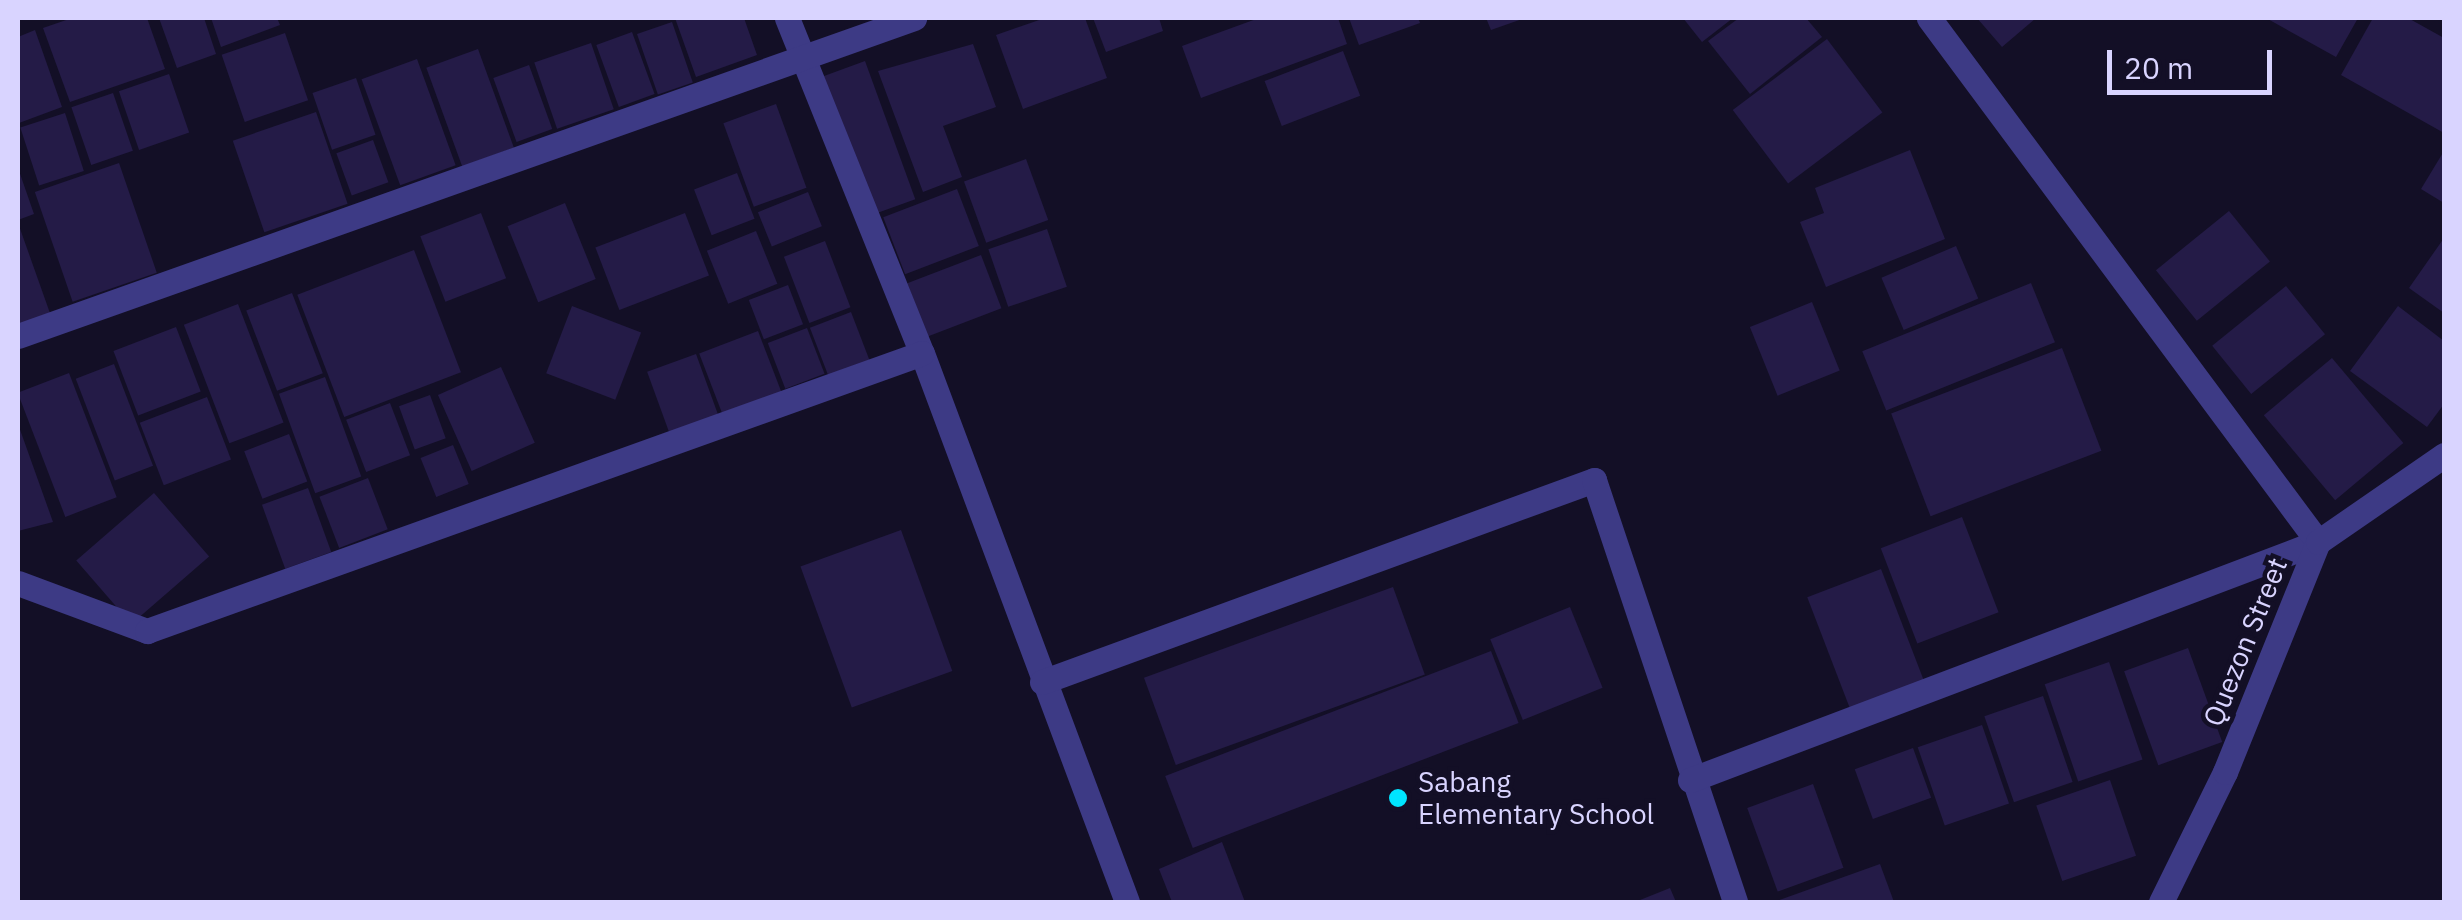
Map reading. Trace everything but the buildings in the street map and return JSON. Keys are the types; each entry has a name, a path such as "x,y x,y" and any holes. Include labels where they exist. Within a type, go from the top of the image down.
{"street":[{"path":"787,18 922,353 1126,902"},
{"path":"18,336 914,18"},
{"path":"1690,780 2318,542 1929,18"},
{"path":"18,583 147,631 922,353"},
{"name":"Quezon Street","path":"2161,902 2225,772 2318,542 2444,455"},
{"path":"1042,682 1594,480 1690,780 1735,902"}],"place":[{"name":"Sabang Elementary School","path":"1398,798"}]}
